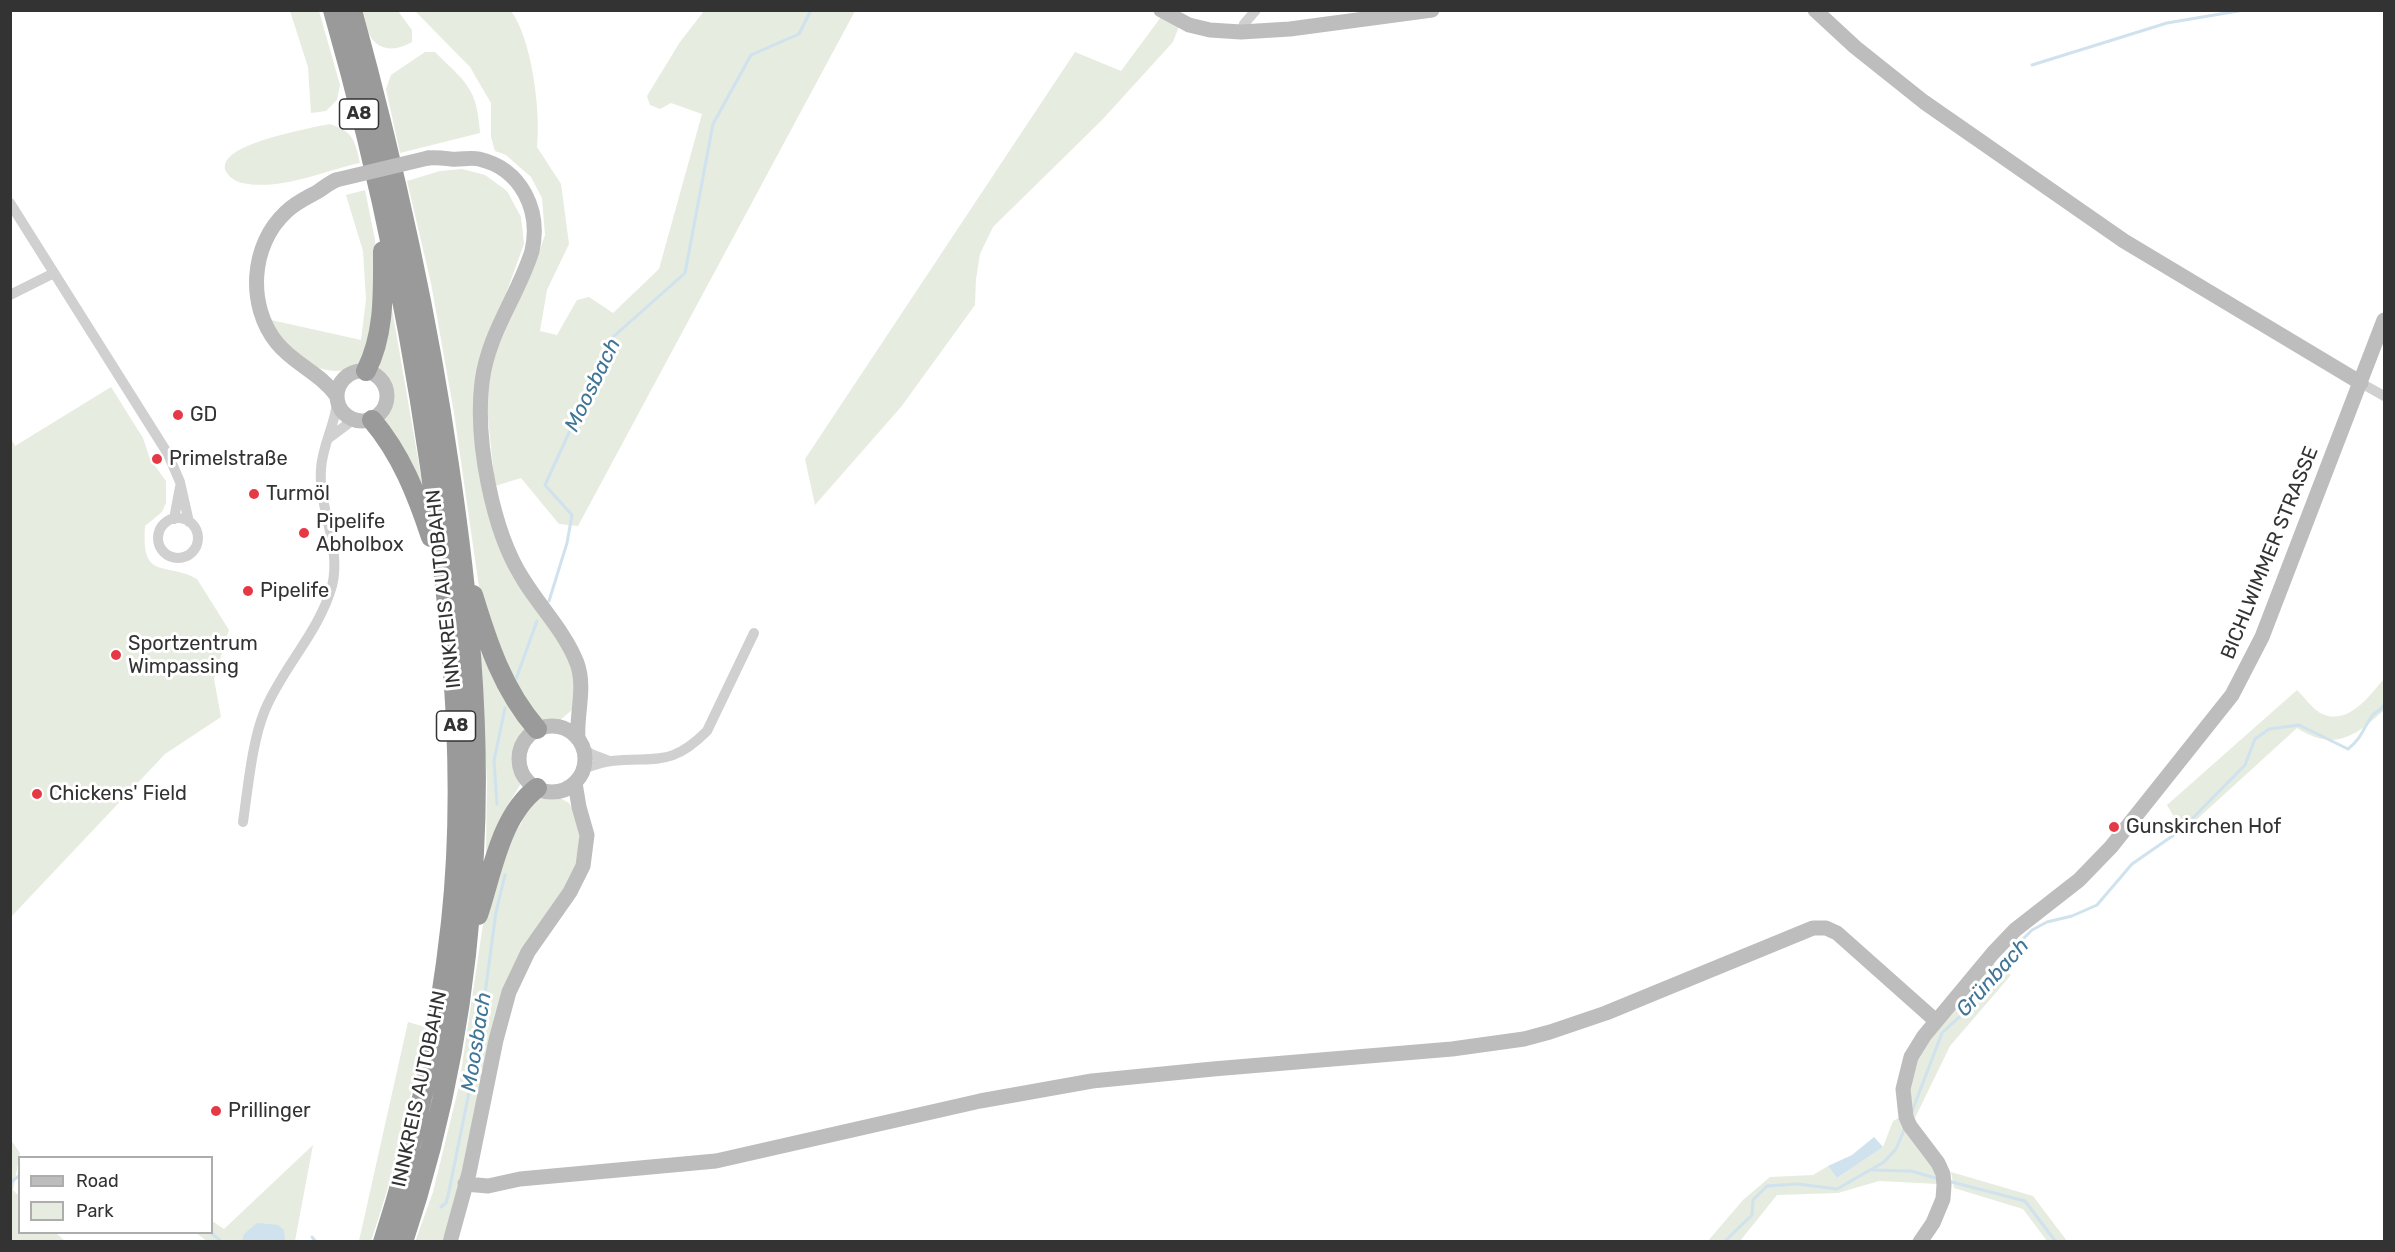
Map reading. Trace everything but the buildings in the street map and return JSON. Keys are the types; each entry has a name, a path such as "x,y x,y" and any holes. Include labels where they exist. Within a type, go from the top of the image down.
{"highway":[{"name":"INNKREIS AUTOBAHN","path":"333,10 383,212 424,421 444,574 455,700 458,777 451,921 436,1036 417,1123 383,1242"},
{"name":"INNKREIS AUTOBAHN","path":"352,10 398,185 419,286 445,435 462,559 474,696 476,776 474,854 466,955 448,1071 433,1136 403,1242"},
{"path":"366,371 376,348 381,317 383,212"},
{"path":"363,420 385,434 407,472 444,574"},
{"path":"462,559 493,657 521,711 537,729"},
{"path":"466,955 497,852 521,804 537,788"}],"street":[{"path":"1161,10 1189,25 1210,30 1241,32 1290,29 1432,10"},
{"path":"1241,32 1244,24 1256,10"},
{"path":"1815,10 1855,47 1924,102 2124,242 2385,396"},
{"path":"363,420 345,416 338,393 286,352 269,332 259,307 256,281 262,250 275,224 294,205 317,192 429,163 454,159 481,160 505,171 523,190 533,212 535,235 523,276 496,330 484,367 481,398 482,427 491,496 502,537 521,577 556,626 577,663 581,678 579,709 583,769 575,783 557,791"},
{"path":"10,203 168,454 177,472 189,522 196,530 197,546 186,556 174,558 164,552 159,539 161,528 174,519 180,486"},
{"path":"10,295 54,273"},
{"name":"BICHLWIMMER STRASSE","path":"1920,1242 1933,1223 1943,1199 1944,1180 1910,1126 1904,1107 1903,1089 1908,1066 1917,1046 1993,953 2015,930 2079,880 2111,847 2232,695 2262,637 2385,320"},
{"path":"243,822 258,731 264,711 312,630 332,586 333,559 321,479 323,454 329,438 338,393 349,374 366,371 381,379 387,395 383,411 329,438"},
{"path":"174,519 189,522"},
{"path":"583,769 609,761 660,760 686,749 698,740 707,731 716,714 754,633"},
{"path":"561,727 579,709"},
{"path":"579,807 557,791 537,788 525,778 519,761 523,742 537,729 548,726 561,727 570,731 581,744 609,761"},
{"path":"450,1242 509,992 528,952 570,892 583,866 587,836 575,783"},
{"path":"465,1184 488,1186 520,1179 716,1161 980,1101 1092,1082 1213,1069 1452,1049 1524,1039 1596,1016 1788,937 1820,927 1832,929 1837,933 1936,1021"}],"green space":[{"path":"290,11 319,11 340,85 337,100 326,111 311,113 308,67"},
{"path":"363,11 398,11 412,30 412,42 392,48 376,43 369,33"},
{"path":"415,11 511,11 518,23 530,57 533,76 538,115 537,147 561,184 569,244 547,290 540,331 557,335 577,300 589,297 613,313 659,269 702,114 671,103 660,109 650,105 647,96 680,42 704,11 855,11 578,526 559,524 521,478 495,486 486,398 493,358 532,272 545,235 542,198 531,177 506,155 495,151 491,137 491,103 470,67"},
{"path":"1161,17 1179,26 1173,42 1102,120 993,227 980,254 975,305 901,407 815,505 805,459 1075,52 1121,71"},
{"path":"425,52 435,52 468,87 476,105 480,133 400,153 386,89 391,75"},
{"path":"329,124 348,133 352,138 360,163 301,179 271,184 242,183 234,180 227,173 226,163 233,154 247,146 265,139"},
{"path":"462,169 485,175 507,191 521,217 524,244 476,376 495,533 510,572 569,658 576,689 572,710 559,721 545,722 532,717 518,699 482,608 454,413 431,283 407,181 440,171"},
{"path":"365,190 375,240 378,288 364,362 350,369 336,371 322,369 298,355 288,345 271,320 361,340 366,299 363,251 346,195"},
{"path":"391,303 423,488 380,420 388,408 391,395 388,382 378,371 383,355"},
{"name":"Sportzentrum Wimpassing","path":"111,387 143,438 150,459 166,481 166,503 162,512 145,526 147,555 151,563 158,567 197,579 229,630 214,679 221,717 165,754 11,917 11,439 15,446"},
{"path":"479,636 528,729 514,755 522,782 509,803 504,823 491,855 486,855 487,782"},
{"path":"2384,679 2384,710 2364,727 2344,738 2333,740 2310,735 2297,728 2183,832 2167,805 2297,690 2320,713 2340,716 2357,708"},
{"path":"535,795 555,795 569,803 577,818 581,843 577,869 517,958 503,992 457,1199 442,1241 415,1242 433,1192 459,1086 483,924 498,860 522,822 524,804"},
{"path":"1991,962 2011,975 1950,1046 1913,1122 1910,1084 1917,1058 1935,1030"},
{"path":"408,1022 425,1027 408,1109 371,1241 359,1241"},
{"path":"1902,1116 1932,1161 1939,1184 1879,1181 1838,1193 1777,1195 1740,1241 1707,1242 1743,1200 1770,1177 1813,1175 1828,1166 1837,1178 1883,1147 1893,1121"},
{"path":"11,1140 20,1153 13,1190 18,1195 18,1234 57,1234 65,1241 11,1241"},
{"path":"313,1145 295,1241 207,1241 197,1234 213,1234 213,1222 224,1229"},
{"path":"1951,1172 2033,1196 2067,1241 2047,1241 2023,1209 1954,1188"}],"water":[{"path":"1874,1137 1883,1147 1837,1178 1828,1166 1852,1155"},
{"path":"257,1223 278,1225 284,1230 285,1241 242,1241 244,1234"}],"waterway":[{"name":"Moosbach","path":"549,601 567,543 572,515 545,485 613,337 685,273 713,124 751,55 799,34 811,10"},
{"path":"2032,65 2167,23 2244,10"},
{"name":"Moosbach","path":"516,679 537,621"},
{"name":"Grünbach","path":"1911,1114 1942,1033 1988,990 2010,952 2032,930 2047,922 2072,916 2097,905 2132,864 2181,830 2245,765 2255,739 2269,729 2299,725 2348,749 2359,738 2371,717 2384,705"},
{"name":"Moosbach","path":"497,804 494,761 505,708"},
{"name":"Moosbach","path":"441,1207 446,1203 448,1196 477,1053 496,912 505,875"},
{"name":"Grünbach","path":"1724,1242 1752,1215 1753,1200 1767,1186 1798,1184 1837,1189 1884,1162 1896,1149 1905,1128"},
{"path":"1872,1170 1911,1171 1939,1179"},
{"name":"Grünbach","path":"10,1183 18,1177"},
{"path":"1948,1181 2025,1201 2056,1242"},
{"name":"Grünbach","path":"212,1234 222,1242"},
{"path":"312,1237 316,1242"}],"place":[{"name":"GD","path":"178,415"},
{"name":"Primelstraße","path":"157,459"},
{"name":"Turmöl","path":"254,494"},
{"name":"Pipelife Abholbox","path":"304,533"},
{"name":"Pipelife","path":"248,591"},
{"name":"Sportzentrum Wimpassing","path":"116,655"},
{"name":"Chickens' Field","path":"37,794"},
{"name":"Gunskirchen Hof","path":"2114,827"},
{"name":"Prillinger","path":"216,1111"}]}
